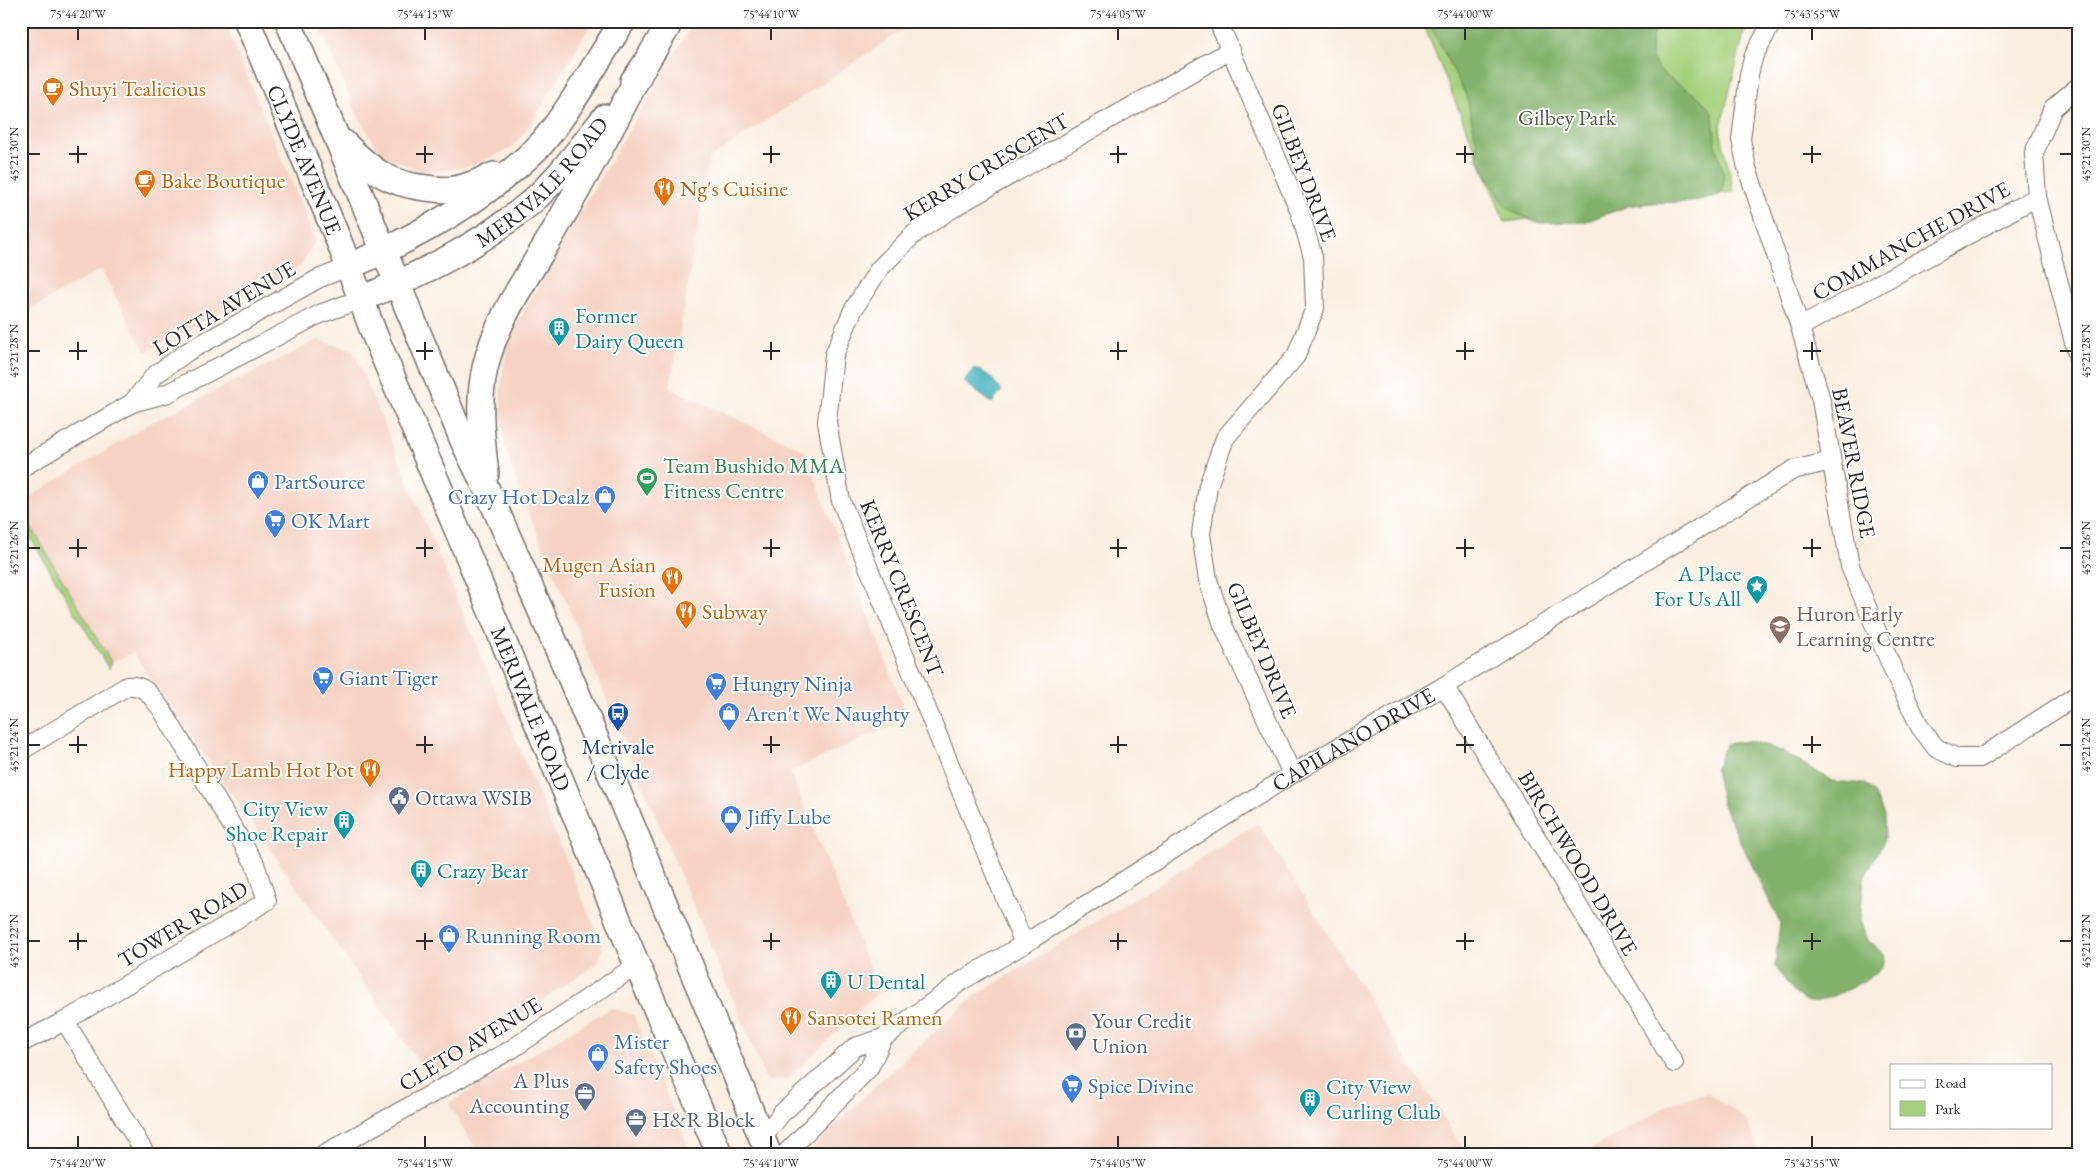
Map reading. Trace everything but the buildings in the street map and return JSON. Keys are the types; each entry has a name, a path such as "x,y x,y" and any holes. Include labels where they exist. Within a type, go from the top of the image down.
{"main road":[{"name":"CLYDE AVENUE","path":"247,21 360,298"},
{"name":"CLYDE AVENUE","path":"288,21 398,284"},
{"name":"MERIVALE ROAD","path":"348,267 385,251 468,204 517,166 541,143 556,124 623,21"},
{"name":"MERIVALE ROAD","path":"668,21 667,28 642,69 588,139 531,202 471,245 424,272 360,298 637,965 720,1155"},
{"path":"488,492 481,404 485,369 495,335 596,157 642,69"},
{"path":"336,136 366,164 381,175 397,183 420,188 452,190 517,166"},
{"name":"MERIVALE ROAD","path":"398,284 464,443 488,492 571,679 760,1149"}],"street":[{"name":"GILBEY DRIVE","path":"1218,21 1300,212 1313,258 1315,308 1296,356 1225,438 1208,486 1202,534 1208,580 1223,625 1292,774"},
{"name":"BEAVER RIDGE","path":"1773,21 1754,54 1749,74 1741,140 1747,168 1800,327 1821,400 1850,566 1893,670 1920,727 1936,748 1957,758 1980,758 2079,694"},
{"name":"KERRY CRESCENT","path":"1024,944 841,501 827,422 834,355 853,310 879,269 914,234 956,206 1231,50"},
{"name":"COMMANCHE DRIVE","path":"1800,327 2037,197 2034,153 2053,108 2079,86"},
{"path":"2037,197 2079,362"},
{"name":"LOTTA AVENUE","path":"132,403 155,375 188,352 318,279 348,267"},
{"name":"LOTTA AVENUE","path":"21,468 132,403 168,394 320,314 360,298"},
{"name":"CAPILANO DRIVE","path":"760,1149 781,1114 855,1047 883,1038 962,980 1024,944 1292,774 1444,686 1793,470 1831,461"},
{"name":"TOWER ROAD","path":"21,751 127,686 137,685 149,692 162,710 255,864 267,901 65,1021 21,1043"},
{"name":"BIRCHWOOD DRIVE","path":"1444,686 1674,1063"},
{"name":"CLETO AVENUE","path":"322,1155 512,1049 637,965"},
{"path":"65,1021 146,1155"},
{"name":"CAPILANO DRIVE","path":"784,1155 869,1068 883,1038"}],"shaded area":[{"path":"21,21 224,21 316,240 301,266 145,352 101,269 21,315"},
{"path":"317,21 593,21 532,122 512,148 468,167 424,173 381,154 357,114"},
{"path":"694,21 916,21 710,158 670,388 804,450 908,718 790,772 879,991 788,1079 767,1081 524,502 504,445 500,393 508,339 561,245"},
{"path":"318,340 353,350 603,948 597,963 429,1077 133,653 111,662 23,515 28,498 151,423"},
{"path":"1258,823 1467,1155 805,1155 879,1082 976,995"},
{"path":"611,1008 633,1015 692,1155 479,1155 449,1103"},
{"path":"1708,1093 1745,1118 1761,1155 1581,1155 1672,1103"}],"green space":[{"name":"Gilbey Park","path":"1422,21 1754,21 1744,33 1720,130 1734,192 1505,222"},
{"name":"Gilbey Park","path":"1428,21 1658,21 1653,33 1651,47 1652,58 1657,67 1674,82 1704,101 1711,110 1716,147 1724,178 1720,195 1690,202 1637,203 1584,222 1540,223 1515,213 1504,204 1477,158 1477,144 1466,95"},
{"path":"28,498 24,515 111,662 109,669 21,522 21,504"},
{"path":"1746,741 1782,751 1832,781 1866,784 1874,793 1884,815 1885,839 1864,878 1860,921 1868,940 1885,956 1882,967 1848,989 1816,1002 1809,1002 1799,996 1775,965 1780,923 1723,805 1715,770 1726,744"}],"water":[{"path":"974,368 990,376 1002,391 992,403 964,382"}],"place":[{"name":"Shuyi Tealicious","path":"53,107"},
{"name":"Bake Boutique","path":"145,199"},
{"name":"Ng's Cuisine","path":"664,207"},
{"name":"Former Dairy Queen","path":"559,347"},
{"name":"Team Bushido MMA Fitness Centre","path":"647,497"},
{"name":"PartSource","path":"258,500"},
{"name":"Crazy Hot Dealz","path":"605,515"},
{"name":"OK Mart","path":"275,539"},
{"name":"Mugen Asian Fusion","path":"672,596"},
{"name":"A Place For Us All","path":"1757,605"},
{"name":"Subway","path":"686,630"},
{"name":"Huron Early Learning Centre","path":"1780,645"},
{"name":"Giant Tiger","path":"323,696"},
{"name":"Hungry Ninja","path":"716,702"},
{"name":"Merivale / Clyde","path":"618,732"},
{"name":"Aren't We Naughty","path":"729,732"},
{"name":"Happy Lamb Hot Pot","path":"370,788"},
{"name":"Ottawa WSIB","path":"399,816"},
{"name":"Jiffy Lube","path":"731,835"},
{"name":"City View Shoe Repair","path":"344,840"},
{"name":"Crazy Bear","path":"421,889"},
{"name":"Running Room","path":"449,954"},
{"name":"U Dental","path":"831,1000"},
{"name":"Sansotei Ramen","path":"791,1036"},
{"name":"Your Credit Union","path":"1076,1052"},
{"name":"Mister Safety Shoes","path":"598,1073"},
{"name":"Spice Divine","path":"1072,1104"},
{"name":"A Plus Accounting","path":"585,1112"},
{"name":"City View Curling Club","path":"1310,1118"},
{"name":"H&R Block","path":"636,1138"}]}
